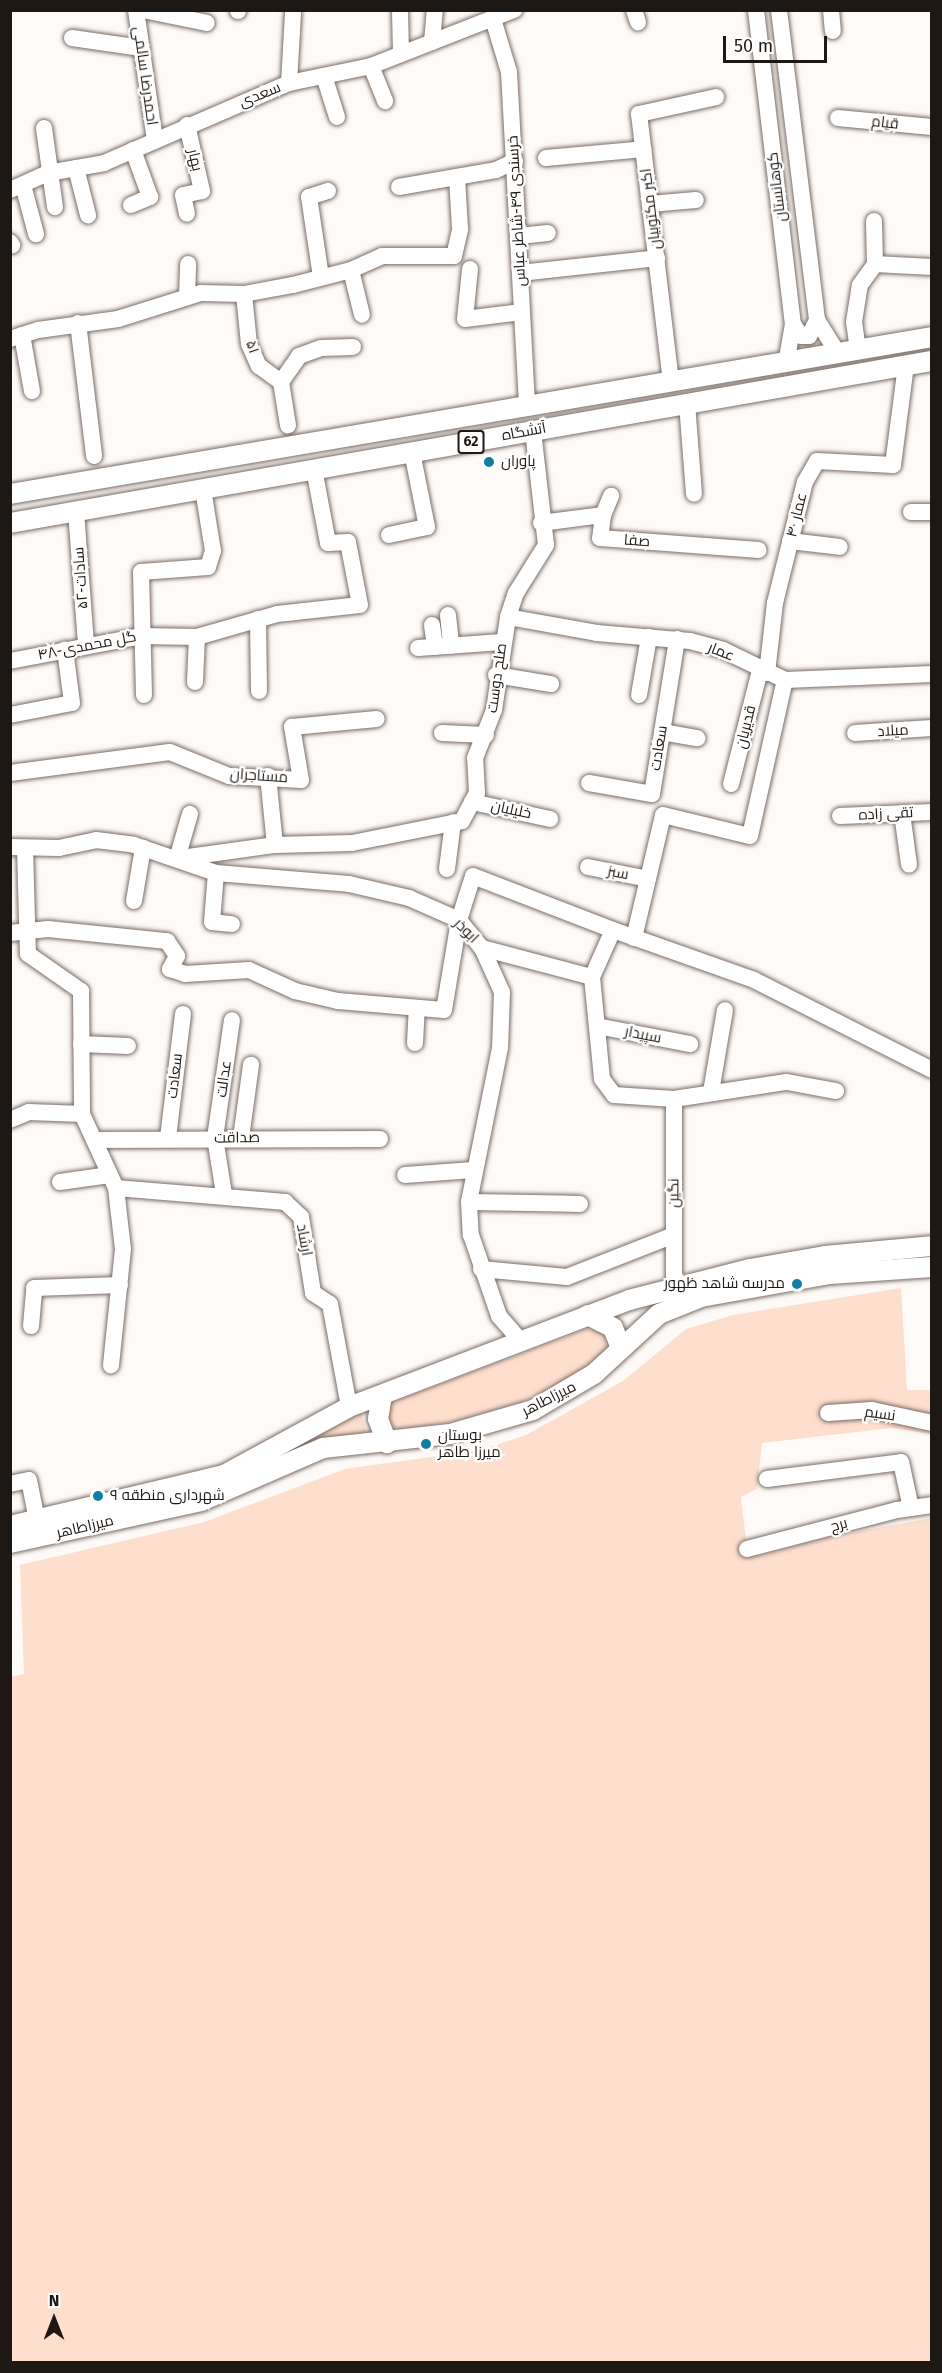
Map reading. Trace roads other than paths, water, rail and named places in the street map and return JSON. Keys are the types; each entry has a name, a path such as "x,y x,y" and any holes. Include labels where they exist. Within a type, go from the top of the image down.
{"main road":[{"name":"آتشگاه","path":"10,494 858,350 928,336"},
{"name":"آتشگاه","path":"10,523 932,361"},
{"name":"میرزاطاهر","path":"10,1526 224,1475 349,1407 588,1315 674,1286 825,1256 932,1246"},
{"name":"میرزاطاهر","path":"10,1543 201,1501 323,1448 387,1443 450,1434 532,1410 594,1374 659,1314 701,1297 830,1274 932,1267"},
{"path":"588,1315 613,1328 621,1348"},
{"path":"382,1396 378,1419 387,1443"}],"street":[{"name":"احمدرضا سالمی","path":"136,10 155,141"},
{"path":"143,10 207,23"},
{"path":"400,10 401,54"},
{"path":"432,42 435,10"},
{"name":"سعدی","path":"21,186 47,174 76,168 133,150 289,83 371,66 514,10"},
{"name":"کوهانستان","path":"756,10 793,324 786,362"},
{"name":"کوهانستان","path":"779,10 817,320 838,353"},
{"path":"831,10 834,31"},
{"path":"289,83 293,13"},
{"name":"خرسندی ۴۹-شاطر عباس","path":"493,19 509,72 527,406"},
{"path":"72,38 141,48"},
{"path":"371,66 385,101"},
{"path":"324,76 337,117"},
{"name":"اکبر مکتوبیان","path":"672,382 639,114 716,97"},
{"name":"قیام","path":"838,118 932,127"},
{"name":"بهار","path":"187,126 202,191 183,195 187,214"},
{"path":"44,128 47,174 56,207"},
{"path":"546,158 644,149"},
{"path":"131,205 150,197 133,150"},
{"path":"399,187 496,170 515,161"},
{"path":"76,168 88,215"},
{"path":"32,391 16,337 78,323 118,320 201,293 244,294 321,277 351,270 382,256 454,256 460,229 457,177"},
{"path":"21,186 36,234"},
{"path":"321,277 309,197 328,191"},
{"path":"650,204 696,200"},
{"path":"858,350 854,322 860,285 875,264 874,221"},
{"path":"519,236 549,233"},
{"path":"520,273 657,258"},
{"path":"187,297 188,264"},
{"path":"875,264 932,267"},
{"path":"470,269 465,320 522,312"},
{"path":"351,270 362,315"},
{"name":"۵۱","path":"244,294 249,344 259,366 281,382"},
{"path":"793,324 801,336 809,336 817,320"},
{"path":"78,323 94,456"},
{"path":"288,424 281,382 299,356 321,348 353,347"},
{"name":"۴۰ عمار","path":"763,672 775,603 805,482 817,461 893,465 906,365"},
{"path":"687,404 694,494"},
{"name":"صلح دوست","path":"472,802 477,793 475,758 486,735 508,617 516,593 546,545 541,523 533,431"},
{"path":"389,535 427,527 411,452"},
{"name":"۴۸-گل محمدی","path":"10,660 86,644 141,636 197,637 258,620 360,606 348,542 328,543 315,469"},
{"path":"144,695 141,572 208,567 213,551 203,489"},
{"path":"541,523 603,515 611,496"},
{"name":"۵۲-سادات","path":"76,511 86,644"},
{"path":"912,512 932,512"},
{"name":"صفا","path":"603,515 600,538 759,550"},
{"path":"790,541 840,547"},
{"path":"435,647 448,615"},
{"name":"عمار","path":"508,617 677,639 723,650 763,672 785,680 932,674"},
{"path":"258,620 259,691"},
{"path":"432,626 435,647"},
{"path":"195,682 197,637"},
{"path":"639,695 649,637"},
{"name":"سعادت","path":"589,783 652,794 677,639"},
{"path":"435,647 502,642"},
{"path":"10,715 72,703 65,649"},
{"name":"قدیریان","path":"731,784 763,672"},
{"path":"496,675 551,684"},
{"path":"634,938 663,815 750,836 785,680"},
{"name":"مستاجران","path":"10,773 170,752 229,776 268,776 301,780 292,727 377,718"},
{"name":"میلاد","path":"855,733 932,728"},
{"path":"662,732 697,738"},
{"path":"442,733 486,735"},
{"path":"268,776 275,845"},
{"path":"191,816 177,859 275,845 352,843 462,821 472,802"},
{"name":"خلیلیان","path":"472,802 550,819"},
{"name":"تقی زاده","path":"840,816 932,812"},
{"path":"902,813 909,865"},
{"path":"447,868 453,822"},
{"name":"ابوذر","path":"18,847 96,840 143,848 216,873 349,884 409,898 459,920 482,948 502,992 500,1048 473,1170 469,1202 481,1269 499,1316 522,1342"},
{"path":"18,847 19,932 28,954 81,991 82,1114 113,1181 123,1249 111,1365"},
{"path":"134,901 143,848"},
{"name":"سبز","path":"588,867 648,879"},
{"path":"216,873 212,922 232,924"},
{"path":"19,932 167,941 177,956 170,969 185,974 249,970 294,991 338,1001 444,1010 459,920 473,876 634,938 754,980 932,1070"},
{"path":"614,930 592,977 602,1079 614,1095 674,1099 787,1082 836,1091"},
{"path":"482,948 592,977"},
{"path":"415,1043 417,1008"},
{"path":"711,1092 725,1010"},
{"name":"سعادت","path":"168,1138 183,1014"},
{"name":"عدالت","path":"224,1194 215,1138 232,1020"},
{"name":"سپیدار","path":"597,1026 690,1044"},
{"path":"81,1044 128,1046"},
{"path":"241,1138 251,1065"},
{"name":"نگین","path":"674,1099 674,1286"},
{"path":"10,1120 29,1112 82,1114"},
{"name":"صداقت","path":"94,1140 380,1139"},
{"path":"405,1175 473,1170"},
{"name":"ارشاد","path":"60,1182 113,1181 285,1202 301,1217 313,1293 330,1304 349,1407"},
{"path":"469,1202 580,1204"},
{"path":"481,1269 567,1277 674,1235"},
{"path":"31,1326 34,1287 120,1285"},
{"name":"نسیم","path":"828,1413 872,1410 932,1423"},
{"path":"767,1479 901,1462 911,1508"},
{"path":"10,1485 29,1480 37,1520"},
{"name":"برج","path":"747,1549 911,1508 932,1505"}],"place":[{"name":"پاوران","path":"489,462"},
{"name":"مدرسه شاهد ظهور","path":"797,1284"},
{"name":"بوستان میرزا طاهر","path":"426,1444"},
{"name":"شهرداری منطقه ۹","path":"98,1496"}]}
